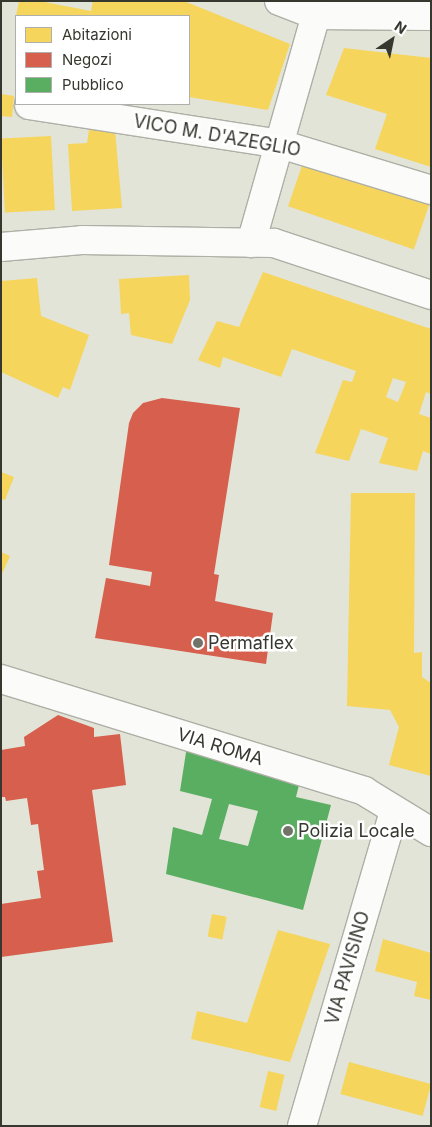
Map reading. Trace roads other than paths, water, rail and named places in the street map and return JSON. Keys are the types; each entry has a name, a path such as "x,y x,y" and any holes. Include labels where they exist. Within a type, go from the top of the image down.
{"street":[{"path":"279,1 316,15 431,16"},
{"path":"251,243 316,15"},
{"name":"VICO M. D'AZEGLIO","path":"29,105 280,144 431,190"},
{"path":"1,247 82,240 274,243 431,295"},
{"name":"VIA ROMA","path":"1,679 364,791 431,832"},
{"name":"VIA PAVISINO","path":"302,1126 394,811"}],"place":[{"name":"Permaflex","path":"198,643"},
{"name":"Polizia Locale","path":"288,831"}]}
